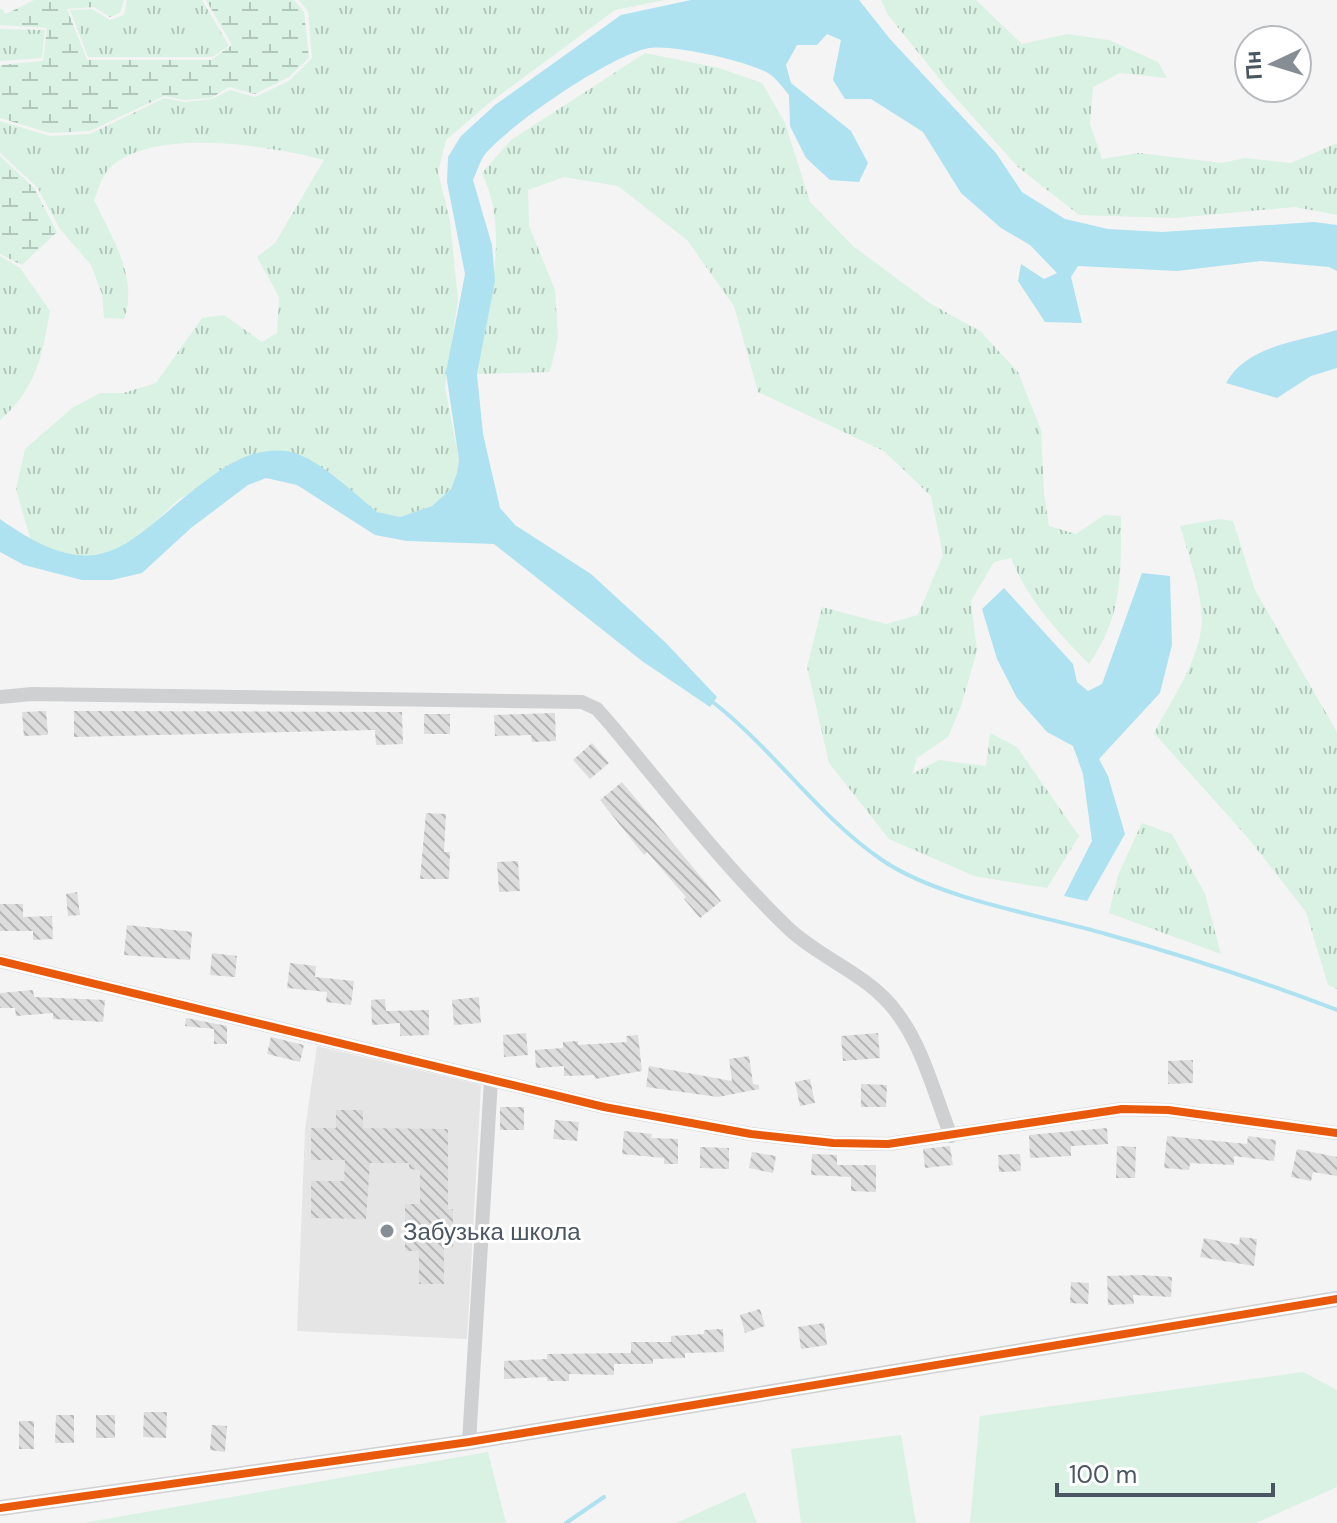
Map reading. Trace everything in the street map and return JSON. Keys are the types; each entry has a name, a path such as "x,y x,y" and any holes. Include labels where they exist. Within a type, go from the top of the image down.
{"street":[{"path":"0,697 47,694 582,702 597,709 736,873 790,930 860,977 897,1012 912,1040 951,1136"},
{"path":"0,961 604,1107 751,1134 833,1143 888,1144 1122,1109 1168,1110 1337,1133"},
{"path":"469,1442 491,1080"},
{"path":"0,1508 469,1442 1337,1299"}],"shaded area":[{"name":"Забузька школа","path":"317,1046 481,1085 467,1339 297,1331 305,1130"}],"green space":[{"path":"34,0 124,0 120,13 110,17 94,7 67,9 87,60 211,60 232,45 206,0 294,0 304,12 309,58 289,77 255,94 229,87 211,98 184,100 164,96 90,131 50,133 0,118 0,65 43,61 47,28 0,25 0,8 6,14"},
{"path":"127,0 202,0 229,46 212,57 88,57 70,10 92,9 110,20 124,15"},
{"path":"299,0 665,0 615,10 489,103 446,140 438,172 450,221 458,300 445,387 459,460 451,489 432,506 400,517 377,512 305,458 180,498 136,540 116,552 72,557 31,541 16,489 25,449 72,408 100,393 123,393 156,383 202,318 224,315 262,342 277,333 279,297 257,257 275,243 324,160 274,149 211,143 151,148 126,157 107,171 94,200 121,258 128,288 124,319 104,318 102,294 91,265 60,229 37,187 0,153 0,121 50,136 90,134 164,98 184,102 212,99 230,90 255,97 289,81 312,58 308,11"},
{"path":"881,0 976,0 1022,44 1067,34 1109,40 1158,62 1167,78 1120,73 1093,87 1090,124 1102,159 1139,153 1222,163 1245,158 1291,163 1337,143 1337,215 1295,207 1175,218 1079,215 1018,167 947,88 888,15"},
{"path":"0,29 45,30 42,58 0,61"},
{"path":"645,53 719,68 762,83 785,123 810,202 853,246 931,304 980,331 1018,372 1041,430 1049,526 1076,534 1104,515 1121,516 1118,593 1108,629 1089,664 1035,602 1011,558 994,562 971,601 977,651 961,706 948,737 917,758 912,774 939,760 986,766 990,733 1017,747 1079,836 1047,888 974,876 889,839 829,763 807,667 822,607 886,624 918,615 943,555 931,496 884,451 758,392 734,306 687,240 618,186 564,177 528,190 529,226 555,290 558,337 550,372 477,374 496,247 491,197 482,173 511,140"},
{"path":"0,156 34,188 57,232 22,265 0,254"},
{"path":"0,256 20,268 50,311 36,371 22,396 0,420"},
{"path":"1219,519 1233,521 1255,590 1337,732 1337,989 1328,985 1306,912 1248,838 1154,733 1188,670 1201,630 1199,592 1180,526"},
{"path":"1142,823 1172,834 1205,894 1221,954 1109,913 1118,875"},
{"path":"1303,1372 1337,1390 1337,1487 1256,1523 970,1523 980,1416"},
{"path":"901,1435 916,1523 801,1523 791,1449"},
{"path":"488,1452 506,1523 83,1523"},
{"path":"745,1492 757,1523 676,1523"}],"water":[{"path":"691,0 859,0 890,39 996,153 1022,192 1065,219 1108,229 1162,232 1314,222 1337,225 1337,271 1329,267 1261,261 1177,271 1078,266 1071,277 1082,323 1045,322 1018,281 1021,264 1044,279 1057,273 1030,245 1001,228 961,193 923,132 871,99 845,99 833,80 841,40 827,34 817,45 797,45 786,65 791,83 851,131 868,163 859,182 830,180 806,158 790,126 789,95 768,73 710,54 649,48 611,63 563,92 517,125 482,159 473,180 492,245 495,281 477,374 483,434 500,508 515,525 591,574 665,642 717,697 710,707 642,661 494,544 407,541 375,535 297,485 266,478 248,485 191,528 142,573 112,580 82,580 24,565 0,552 0,519 38,542 68,554 94,555 117,548 139,535 226,467 242,458 268,451 286,451 309,459 377,512 400,517 432,506 451,489 459,460 446,372 465,274 447,182 448,157 461,136 495,105 621,15"},
{"path":"1337,330 1337,368 1311,376 1277,398 1226,383 1235,370 1260,353"},
{"path":"1142,573 1170,576 1172,645 1160,693 1099,759 1108,776 1125,834 1087,901 1064,896 1092,841 1083,774 1073,746 1047,732 1017,698 997,659 982,609 1004,588 1073,664 1077,682 1088,691 1102,684"}],"building":[{"path":"46,711 48,735 24,736 22,712"},
{"path":"74,711 402,712 403,744 376,745 375,730 74,737"},
{"path":"555,713 556,741 532,742 531,735 495,736 494,715"},
{"path":"424,714 450,714 450,734 424,734"},
{"path":"592,743 609,763 590,779 573,760"},
{"path":"622,782 721,901 700,918 684,899 686,897 647,852 644,855 600,800"},
{"path":"426,813 446,814 444,852 450,852 449,879 420,879"},
{"path":"518,861 520,891 499,892 497,862"},
{"path":"77,892 80,915 68,916 66,894"},
{"path":"0,904 23,904 23,917 52,916 53,939 33,940 33,931 0,931"},
{"path":"127,925 192,932 190,960 124,955"},
{"path":"212,953 237,956 235,977 210,975"},
{"path":"290,963 316,966 315,977 354,981 351,1005 326,1002 327,992 287,988"},
{"path":"33,990 34,997 105,1000 103,1022 53,1019 53,1013 16,1016 15,1008 0,1008 0,993"},
{"path":"479,997 481,1023 454,1025 452,1000"},
{"path":"385,999 386,1011 429,1010 429,1035 400,1036 400,1023 372,1025 371,1000"},
{"path":"186,1018 227,1026 227,1044 214,1044 214,1029 185,1026"},
{"path":"526,1033 528,1055 504,1057 503,1035"},
{"path":"878,1033 880,1058 843,1061 841,1036"},
{"path":"638,1035 642,1071 595,1079 594,1075 564,1076 564,1066 536,1068 535,1050 563,1048 563,1042 578,1041 578,1045 627,1042 626,1036"},
{"path":"271,1037 304,1045 300,1062 267,1054"},
{"path":"749,1056 753,1084 759,1085 759,1089 718,1097 646,1087 649,1066 732,1081 729,1059"},
{"path":"1193,1060 1193,1083 1168,1084 1168,1061"},
{"path":"810,1079 815,1103 800,1106 795,1082"},
{"path":"861,1084 887,1085 886,1107 861,1107"},
{"path":"500,1107 524,1107 524,1130 500,1130"},
{"path":"336,1110 363,1110 363,1128 448,1129 448,1209 453,1209 453,1248 444,1248 444,1284 419,1284 419,1251 405,1251 405,1204 420,1204 420,1170 409,1169 409,1163 370,1163 366,1219 311,1218 311,1181 344,1181 345,1160 311,1160 311,1128 336,1128"},
{"path":"555,1120 579,1122 577,1141 553,1139"},
{"path":"1107,1128 1108,1144 1071,1146 1071,1156 1030,1158 1029,1135"},
{"path":"624,1131 652,1134 651,1138 678,1139 678,1164 664,1164 664,1158 622,1154"},
{"path":"1167,1136 1247,1144 1248,1136 1276,1140 1274,1161 1234,1156 1234,1165 1190,1163 1189,1170 1164,1168"},
{"path":"950,1146 953,1165 925,1168 923,1149"},
{"path":"1117,1146 1136,1147 1135,1178 1116,1178"},
{"path":"700,1147 729,1148 729,1169 700,1168"},
{"path":"1297,1149 1337,1157 1337,1176 1313,1172 1311,1181 1291,1177"},
{"path":"752,1152 776,1156 773,1173 749,1168"},
{"path":"812,1154 837,1155 837,1165 876,1165 876,1192 851,1191 851,1177 811,1175"},
{"path":"1020,1154 1021,1171 999,1172 998,1155"},
{"path":"1240,1237 1257,1239 1254,1266 1200,1257 1204,1238 1239,1245"},
{"path":"1107,1276 1172,1277 1171,1297 1133,1295 1134,1304 1108,1305"},
{"path":"1071,1282 1089,1283 1088,1304 1070,1303"},
{"path":"760,1309 765,1326 745,1333 740,1315"},
{"path":"824,1323 827,1345 801,1349 798,1327"},
{"path":"723,1329 724,1352 685,1353 685,1358 653,1359 653,1364 614,1364 614,1375 569,1374 569,1381 547,1381 547,1377 504,1379 504,1361 547,1359 547,1354 631,1353 631,1342 671,1342 671,1336 704,1334 704,1330"},
{"path":"144,1412 167,1412 166,1438 143,1437"},
{"path":"56,1415 74,1415 74,1443 55,1443"},
{"path":"96,1415 115,1415 115,1438 96,1438"},
{"path":"19,1421 34,1421 34,1449 19,1449"},
{"path":"212,1425 227,1426 225,1452 210,1450"}],"waterway":[{"path":"714,703 757,741 859,843 905,874 961,896 1194,960 1337,1010"},
{"path":"566,1523 604,1497"}],"cycle path":[{"path":"0,961 604,1107 751,1134 833,1143 888,1144 1122,1109 1168,1110 1337,1133"},
{"path":"0,1508 469,1442 1337,1299"}],"place":[{"name":"Забузька школа","path":"387,1231"}]}
